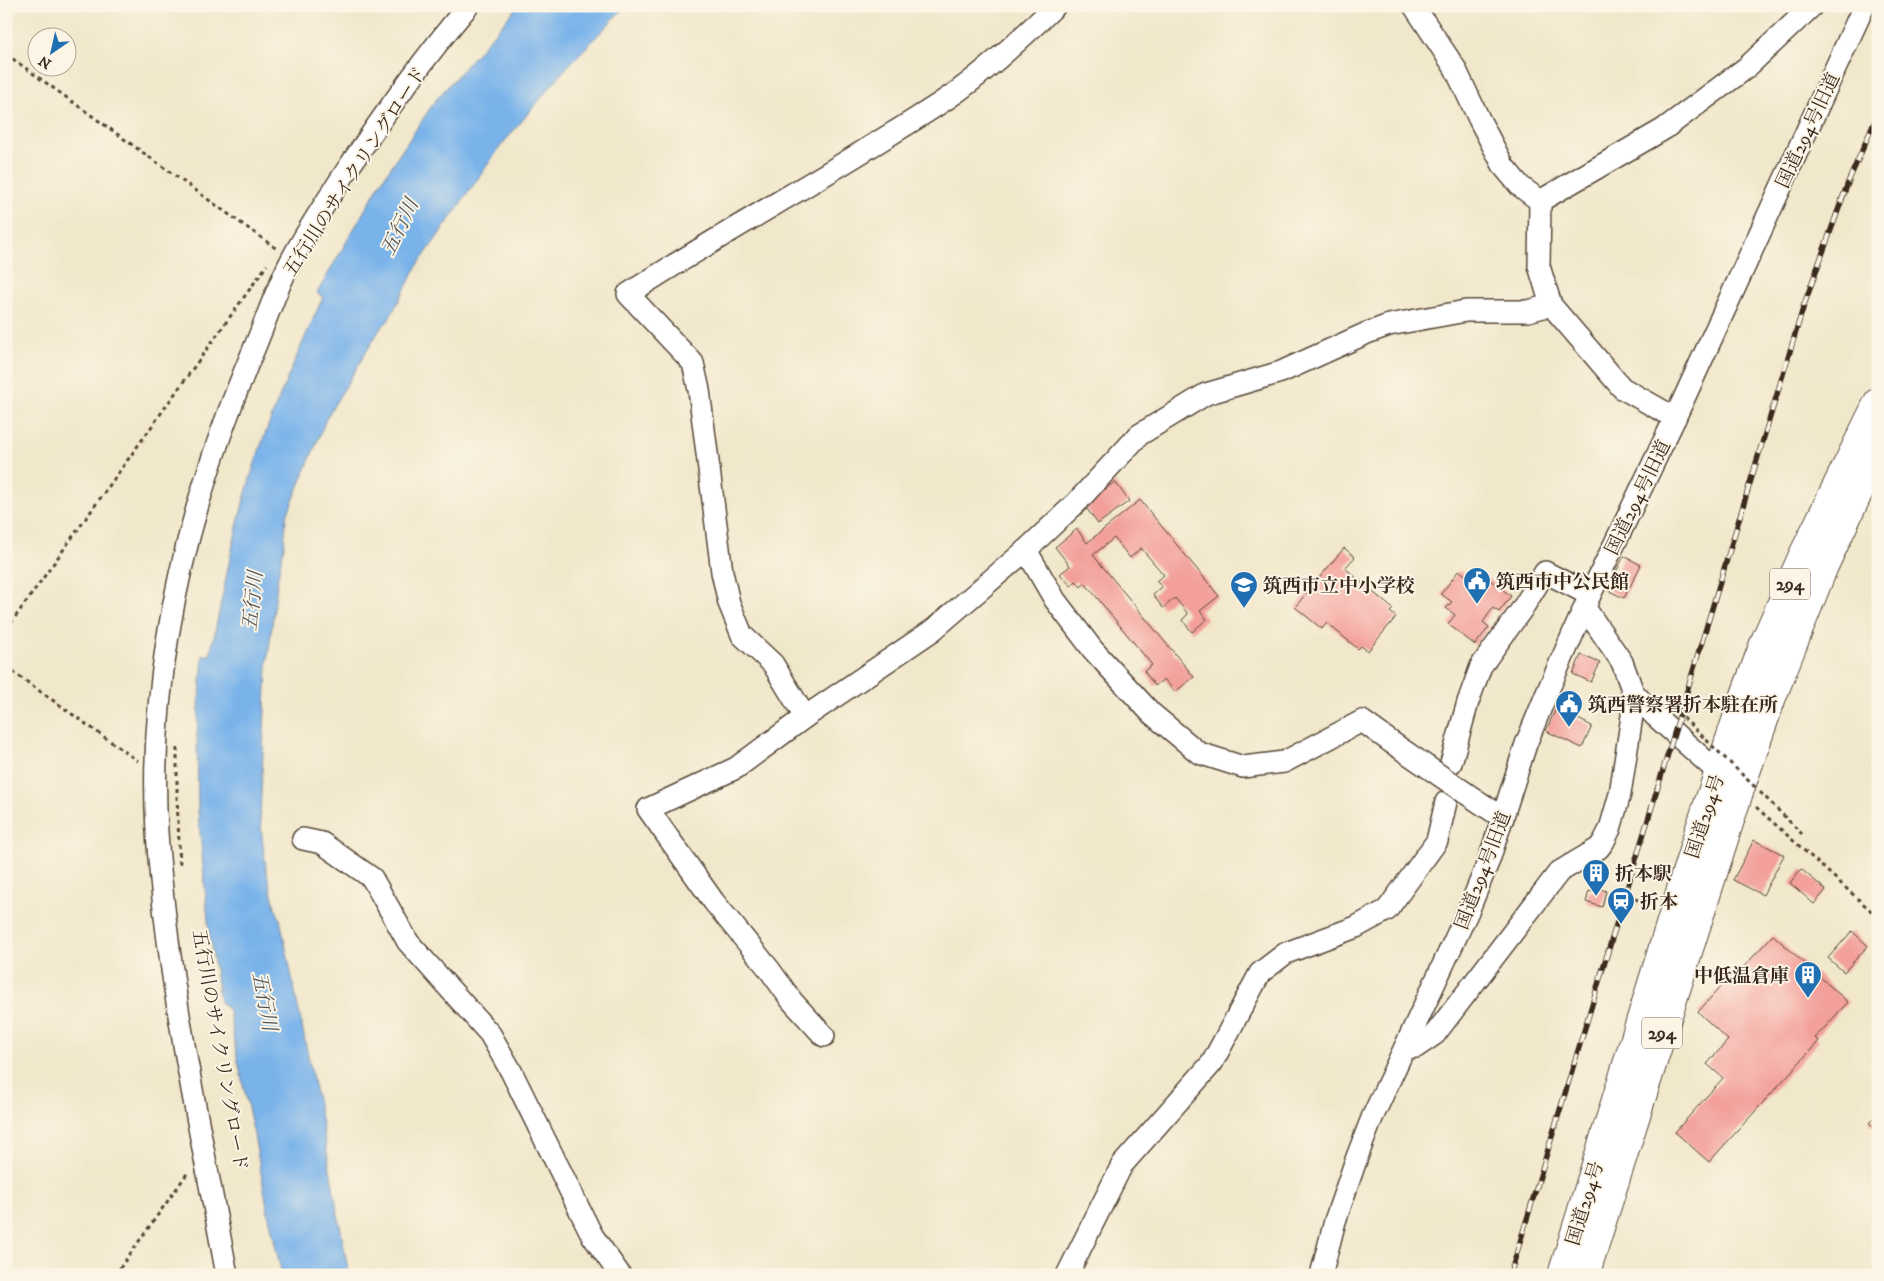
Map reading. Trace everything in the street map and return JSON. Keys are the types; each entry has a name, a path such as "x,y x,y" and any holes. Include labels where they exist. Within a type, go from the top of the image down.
{"highway":[{"name":"国道294号","path":"1562,1275 1718,772 1765,641 1803,555 1878,402"},
{"name":"国道294号","path":"1586,1275 1748,790 1772,697 1824,566 1878,451"}],"street":[{"path":"227,1275 183,1037 165,921 157,830 156,772 159,707 165,648 182,563 201,488 285,254 386,111 468,6"},
{"path":"805,717 774,664 742,635 729,603 722,572 700,390 693,363 628,294 673,265 761,214 958,91 1025,35 1055,6"},
{"path":"1414,6 1456,68 1479,119 1504,167 1520,186 1540,201"},
{"path":"1540,201 1664,129 1746,68 1812,6"},
{"name":"国道294号旧道","path":"1321,1275 1336,1220 1357,1157 1469,909 1489,860 1526,744 1587,602 1675,418 1864,6"},
{"path":"1540,201 1539,266 1551,304 1622,388 1675,418"},
{"path":"824,1036 792,1000 714,902 648,809 736,768 805,717 933,630 1026,550 1076,503 1140,435 1206,394 1281,372 1367,332 1389,325 1466,310 1528,312 1551,304"},
{"path":"1026,550 1055,600 1093,650 1151,713 1198,753 1244,767 1284,762 1362,721 1391,742 1455,797 1503,818"},
{"path":"1451,762 1468,702 1481,666 1522,609 1545,572 1587,602 1622,662 1633,692 1654,715 1718,772 1748,790"},
{"path":"1406,1048 1416,1047 1435,1034 1559,872 1599,848 1604,842 1610,829 1620,794 1632,716 1633,692"},
{"path":"1067,1275 1122,1165 1212,1063 1260,973 1286,953 1356,927 1387,910 1437,841 1455,797"},
{"path":"303,839 322,843 372,878 408,942 490,1034 511,1070 592,1235 620,1275"}],"path":[{"path":"6,54 285,254 6,630"},
{"path":"6,667 156,772"},
{"path":"1666,701 1748,790 1878,917"},
{"path":"177,739 180,870"},
{"path":"1748,790 1802,834"},
{"path":"1615,897 1616,893 1638,900"},
{"path":"115,1275 204,1151"}],"water":[{"name":"五行川","path":"518,6 626,6 567,67 500,147 417,266 388,321 380,329 327,417 286,518 284,547 278,576 267,666 260,818 266,869 275,907 280,919 321,1119 349,1275 282,1275 229,1010 220,1002 209,932 198,811 197,734 203,655 210,655 243,503 259,450 279,398 323,297 317,293 381,182 435,101"}],"building":[{"path":"1115,482 1129,501 1098,524 1084,505"},
{"path":"1140,500 1219,596 1200,611 1207,619 1192,632 1182,620 1188,614 1175,598 1163,608 1153,595 1162,587 1156,581 1164,575 1141,548 1130,558 1114,538 1093,555 1194,677 1175,692 1164,679 1155,686 1144,671 1152,665 1085,583 1081,587 1076,581 1071,586 1060,574 1070,566 1055,547 1077,529 1087,543"},
{"path":"1344,548 1355,557 1345,568 1393,609 1390,612 1396,617 1368,651 1361,646 1358,649 1327,623 1322,629 1295,607"},
{"path":"1624,556 1641,565 1624,598 1607,590"},
{"name":"筑西市中公民館","path":"1476,569 1511,596 1499,612 1493,608 1483,622 1489,627 1475,645 1448,624 1455,615 1446,608 1452,602 1441,594 1459,570 1469,578"},
{"path":"1581,655 1600,663 1591,682 1573,674"},
{"name":"筑西警察署折本駐在所","path":"1556,708 1592,726 1582,748 1546,731"},
{"path":"1754,840 1784,855 1763,895 1733,880"},
{"path":"1801,869 1826,890 1814,904 1790,883"},
{"name":"折本駅","path":"1595,887 1606,891 1602,907 1586,902 1589,891 1593,892"},
{"path":"1852,931 1868,946 1844,972 1828,958"},
{"path":"1773,935 1848,1002 1815,1038 1819,1041 1709,1162 1675,1132 1723,1078 1707,1064 1728,1040 1698,1012 1737,968 1740,971"},
{"path":"1878,1113 1878,1131 1869,1123"}],"railway":[{"path":"1510,1275 1804,305 1849,180 1878,114"}],"place":[{"name":"筑西市中公民館","path":"1477,605"},
{"name":"筑西市立中小学校","path":"1244,609"},
{"name":"筑西警察署折本駐在所","path":"1569,728"},
{"name":"折本駅","path":"1596,897"},
{"name":"折本","path":"1621,925"},
{"name":"中低温倉庫","path":"1808,999"}]}
